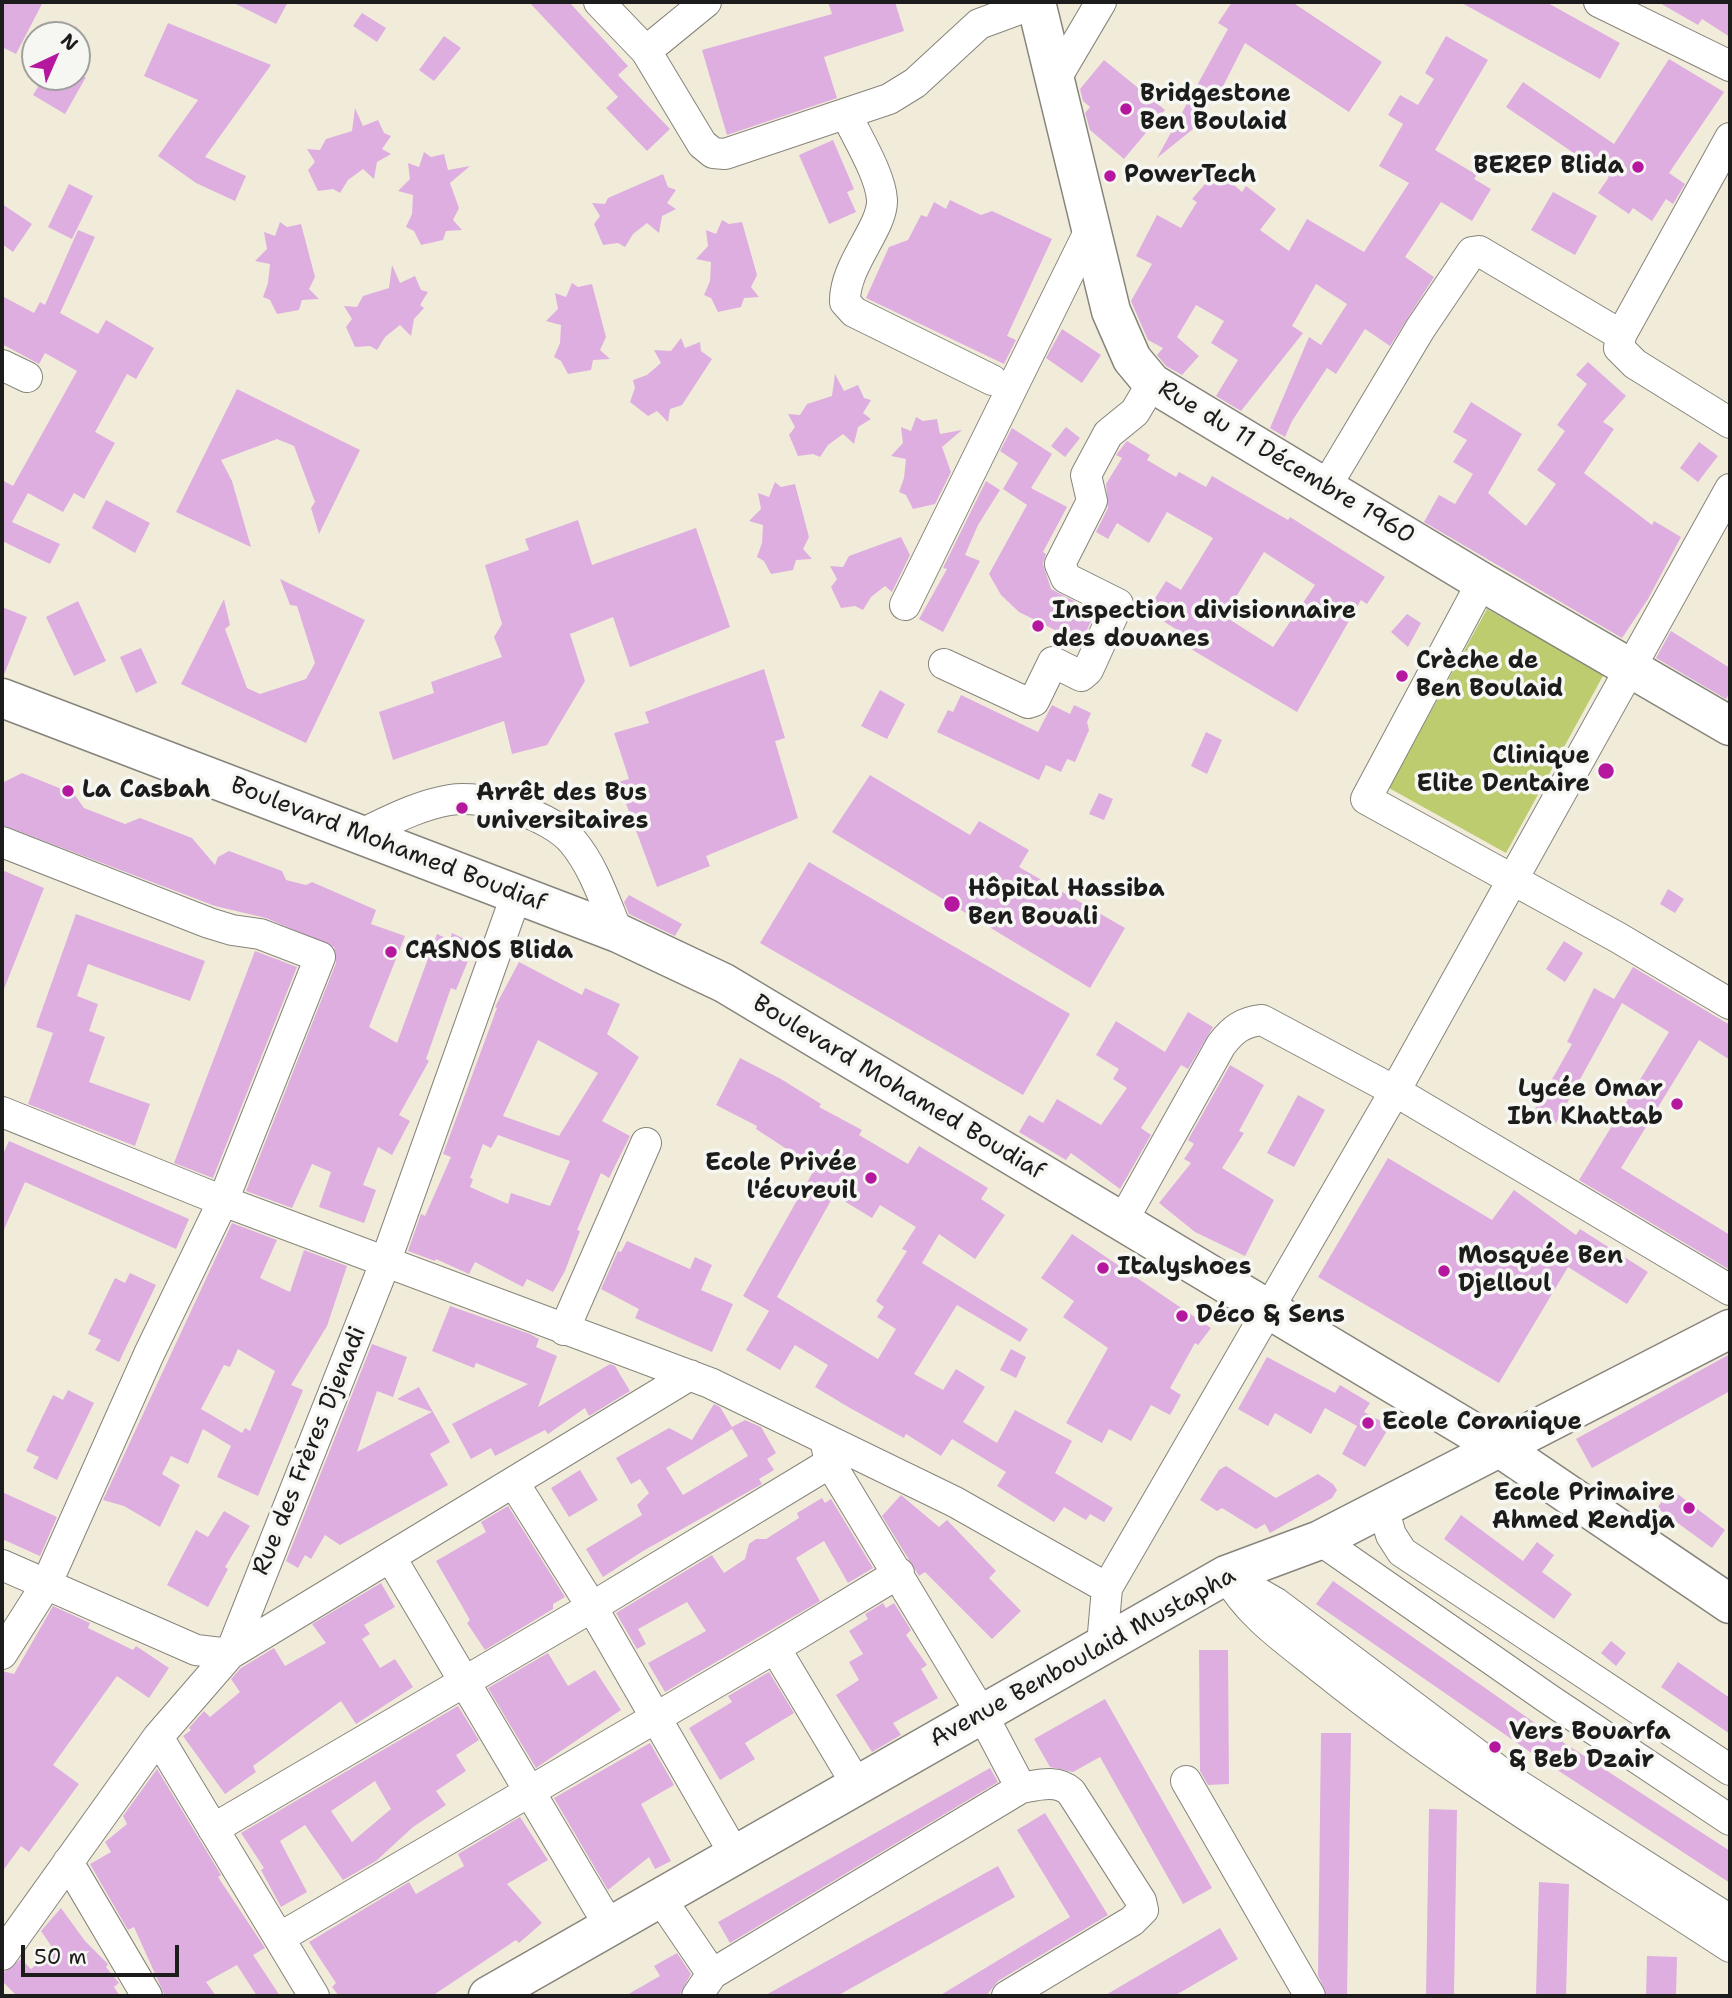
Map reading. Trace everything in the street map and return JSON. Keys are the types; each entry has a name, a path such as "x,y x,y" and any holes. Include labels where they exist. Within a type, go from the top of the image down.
{"main road":[{"name":"Rue du 11 Décembre 1960","path":"1036,2 1111,311 1132,359 1152,383 1482,582 1730,726"},
{"name":"Boulevard Mohamed Boudiaf","path":"2,698 517,893 618,933 724,983 1500,1448 1730,1604"},
{"name":"Avenue Benboulaid Mustapha","path":"488,1996 659,1896 1226,1575 1320,1540 1730,1329"}],"street":[{"path":"599,2 646,51 702,144 713,153 725,154 889,99 915,83 979,24 1036,2"},
{"path":"646,51 706,2"},
{"path":"1055,79 1101,2"},
{"path":"1599,2 1730,66"},
{"path":"846,114 877,181 882,201 845,286 845,302 854,312 992,380"},
{"path":"1730,138 1621,335 1619,348 1635,364 1730,423"},
{"path":"905,605 1090,230"},
{"path":"1325,488 1420,329 1472,252 1479,251 1621,335"},
{"path":"944,664 1028,703 1034,701 1053,662 1081,676 1088,670 1118,604 1066,578 1060,564 1092,501 1086,475 1108,434 1135,412 1152,383"},
{"path":"1102,1645 1107,1588 1395,1091 1730,489"},
{"path":"1482,582 1366,799 1730,1004"},
{"path":"361,834 409,812 452,799 487,801 531,813 570,839 583,856 618,933"},
{"path":"2,842 209,923 260,934 320,957 223,1201 149,1354 46,1585 2,1654"},
{"name":"Rue des Frères Djenadi","path":"2,1955 158,1737 230,1654 385,1263 517,893"},
{"path":"1122,1222 1221,1045 1232,1030 1249,1021 1262,1020 1395,1091 1730,1290"},
{"path":"2,1112 385,1263 690,1375 828,1451 955,1502 1107,1588"},
{"path":"564,1330 646,1143"},
{"path":"2,1565 196,1650 230,1654 690,1375"},
{"path":"828,1451 982,1714 1021,1788"},
{"path":"213,1829 592,1608 828,1451"},
{"path":"514,1483 592,1608 735,1855"},
{"path":"1383,1507 1391,1535 1402,1552 1730,1770"},
{"path":"1320,1540 1550,1700 1730,1819"},
{"path":"391,1558 610,1927"},
{"path":"278,1938 899,1573"},
{"path":"1226,1575 1251,1586 1276,1603 1515,1783 1730,1920"},
{"path":"1226,1575 1243,1603 1367,1705 1503,1801 1730,1947"},
{"path":"775,1648 857,1785"},
{"path":"158,1737 314,1996"},
{"path":"1186,1781 1310,1996"},
{"path":"659,1896 705,1985 1021,1788 1050,1783 1066,1787 1141,1901 1143,1910 1132,1921 1007,1996"},
{"path":"68,1862 147,1996"}],"green space":[{"path":"1487,609 1604,674 1506,853 1389,788"}],"building":[{"path":"2,2 43,2 33,21 21,21 21,44 16,54 2,47"},
{"path":"232,2 288,2 276,24"},
{"path":"529,2 569,2 628,66 618,75 670,129 647,151 606,108 618,97"},
{"path":"828,2 895,2 904,31 824,57 837,98 727,135 702,50 832,14"},
{"path":"1232,2 1292,2 1382,62 1349,112 1245,43 1220,92 1217,91 1198,125 1157,158 1228,29 1218,23"},
{"path":"1460,2 1546,2 1620,43 1600,79"},
{"path":"1658,2 1730,2 1730,37 1702,19 1698,25"},
{"path":"362,13 386,28 377,42 353,26"},
{"path":"168,23 271,65 205,157 246,176 235,201 196,183 158,156 198,100 144,76"},
{"path":"444,36 461,48 434,81 419,70"},
{"path":"1446,36 1488,60 1435,150 1477,175 1474,179 1491,189 1472,221 1441,202 1405,257 1434,277 1390,346 1365,329 1336,374 1327,368 1292,421 1285,437 1270,428 1309,337 1321,345 1347,304 1316,284 1292,326 1303,333 1241,411 1216,396 1238,360 1211,343 1224,321 1196,305 1177,337 1199,356 1182,375 1166,366 1157,355 1163,348 1148,340 1131,301 1152,264 1136,256 1157,215 1181,228 1197,202 1192,199 1217,170 1242,192 1246,186 1276,209 1260,230 1289,251 1307,219 1364,252 1409,183 1379,166 1403,124 1388,115 1400,95 1418,105 1434,79 1425,73"},
{"path":"1669,59 1724,92 1669,173 1685,184 1673,204 1666,199 1652,221 1633,208 1629,214 1598,193 1609,177 1506,107 1523,82 1614,144"},
{"name":"Bridgestone Ben Boulaid","path":"1104,60 1165,110 1124,159 1090,130 1085,113 1090,107 1083,101 1080,89"},
{"path":"35,91 78,91 65,114 33,95"},
{"path":"355,108 363,126 378,120 384,133 391,136 382,149 391,154 377,162 374,179 363,169 348,180 340,193 333,189 318,191 308,170 315,162 307,149 320,150 326,139 352,131"},
{"path":"833,140 854,189 847,192 856,212 829,224 799,155"},
{"path":"424,152 431,157 444,154 448,170 470,166 450,183 459,208 453,220 462,230 446,231 443,240 421,245 414,231 406,227 412,214 413,195 398,191 410,179 408,163 419,167"},
{"path":"663,174 668,187 676,190 667,203 676,209 662,216 659,233 647,223 633,234 625,247 618,243 603,245 594,224 600,216 592,203 605,204 608,198"},
{"path":"69,184 93,196 72,239 48,227"},
{"path":"1553,192 1597,216 1575,255 1531,230"},
{"path":"950,200 981,215 992,211 1052,239 1007,336 1016,340 1004,364 866,298 889,247 908,240 921,215 927,217 934,202 946,209"},
{"path":"2,204 32,224 13,252 2,244"},
{"path":"722,220 729,224 742,222 757,275 751,287 759,297 744,298 741,307 718,312 711,298 704,295 710,281 711,262 696,259 708,246 706,230 716,234"},
{"path":"280,222 287,227 301,224 315,277 309,289 319,299 302,300 299,310 277,314 270,300 263,297 270,264 255,261 267,249 264,232 275,236"},
{"path":"78,230 95,237 60,313 98,334 106,320 154,348 136,379 127,374 95,432 115,443 84,499 74,493 63,512 28,493 12,522 60,544 50,564 2,541 2,480 13,486 77,371 45,353 39,364 2,344 2,296 34,313 40,302 45,305"},
{"path":"392,265 400,283 415,276 421,290 428,292 420,305 424,308 414,319 411,336 400,325 385,337 377,350 370,346 355,347 346,327 352,319 344,306 357,307 363,296 389,288"},
{"path":"572,283 578,287 592,284 606,337 600,350 610,359 593,360 591,370 568,374 561,361 554,357 560,343 561,325 546,321 558,309 555,293 566,297"},
{"path":"1062,329 1101,355 1082,383 1046,358"},
{"path":"681,338 685,348 700,342 701,351 712,359 682,405 670,409 668,422 657,411 648,416 630,402 635,388 633,380 647,375 661,363 654,350 671,351"},
{"path":"1588,362 1626,396 1603,422 1614,429 1584,473 1652,525 1654,521 1681,537 1648,599 1622,638 1424,522 1439,495 1455,504 1473,474 1453,462 1467,440 1453,432 1471,402 1522,434 1488,493 1526,526 1556,484 1537,470 1565,431 1557,425 1587,384 1576,375"},
{"path":"835,374 844,391 858,385 864,398 871,400 863,413 871,419 858,427 854,444 843,434 828,445 820,457 813,454 798,456 789,435 795,427 788,414 800,415 807,404 832,396"},
{"path":"237,389 360,450 319,534 311,508 315,502 294,446 277,439 221,460 232,481 251,547 176,512"},
{"path":"916,417 923,421 937,419 940,434 962,430 942,447 951,472 935,504 913,509 906,495 899,492 906,459 891,456 903,443 901,427 911,431"},
{"path":"1066,427 1080,438 1065,457 1051,446"},
{"path":"1012,428 1052,454 1031,488 1067,507 1043,552 1046,554 1043,564 1051,589 1095,612 1083,639 1060,627 1059,632 1019,612 1001,595 989,574 1027,505 1003,489 1018,463 1000,451"},
{"path":"1127,441 1150,455 1147,460 1176,477 1179,472 1206,487 1212,476 1288,520 1290,517 1385,577 1367,604 1361,600 1297,712 1174,639 1179,631 1147,611 1166,581 1181,590 1213,538 1167,512 1149,543 1117,523 1108,539 1096,532 1108,508 1106,484 1122,458 1116,455","holes":["1264,552 1315,585 1273,647 1224,616"]},
{"path":"1699,442 1718,456 1698,482 1680,468"},
{"path":"986,481 1000,490 978,525 965,555 980,561 943,632 919,619 947,569 943,568"},
{"path":"775,482 781,487 795,484 809,537 803,549 812,559 796,560 793,570 771,574 764,561 757,557 762,543 763,525 749,521 761,509 758,493 769,497"},
{"path":"106,500 150,523 135,553 92,528"},
{"path":"578,520 592,565 696,528 730,627 630,667 613,617 570,634 585,681 547,745 512,754 504,721 393,760 379,712 434,693 431,682 502,657 494,637 502,624 485,565 529,550 525,539"},
{"path":"901,537 910,555 892,592 885,586 871,597 863,610 855,606 841,608 831,587 837,579 830,566 843,567 849,556"},
{"path":"280,579 365,620 306,743 181,684 224,599 230,625 225,629 247,688 260,694 306,679 315,663 297,606 290,605"},
{"path":"78,601 106,661 74,676 46,617"},
{"path":"2,607 27,617 3,677 2,677"},
{"path":"1407,614 1421,623 1408,647 1391,632"},
{"path":"1671,631 1730,668 1730,692 1726,699 1656,658"},
{"path":"141,648 157,683 136,693 120,657"},
{"path":"764,669 785,738 775,741 798,818 706,856 710,866 657,887 618,782 629,779 614,733 649,723 645,712"},
{"path":"880,690 905,704 887,739 861,726"},
{"path":"961,695 1038,732 1052,705 1070,714 1074,705 1091,713 1087,722 1089,730 1075,762 1067,759 1061,772 1046,765 1039,780 937,732 948,710 953,712"},
{"path":"1206,732 1222,740 1207,774 1191,766"},
{"path":"22,773 74,794 84,808 125,824 140,818 192,838 215,865 218,857 229,851 282,871 286,880 306,885 312,882 376,910 371,924 405,936 369,1027 397,1043 437,934 450,940 452,933 475,944 456,990 451,988 426,1059 429,1061 399,1115 410,1121 392,1155 378,1147 363,1185 376,1190 364,1223 319,1207 331,1172 312,1164 292,1208 246,1191 336,963 334,947 266,918 215,906 2,825 2,783"},
{"path":"870,775 970,835 979,821 1029,850 1019,867 1125,928 1090,988 832,832"},
{"path":"1099,793 1113,799 1104,820 1089,814"},
{"path":"809,862 1070,1014 1023,1095 760,943"},
{"path":"2,870 44,888 2,994"},
{"path":"1668,889 1684,899 1675,913 1660,904"},
{"path":"629,895 682,924 675,936 629,914 624,902"},
{"path":"76,914 205,961 190,1001 88,964 77,996 98,1004 89,1031 105,1037 89,1082 150,1104 135,1146 28,1104 53,1033 36,1027"},
{"path":"1564,941 1583,953 1565,982 1546,969"},
{"path":"255,951 297,967 213,1178 174,1163"},
{"path":"519,962 582,995 585,988 620,1004 607,1034 639,1057 602,1121 630,1136 609,1178 601,1173 577,1230 580,1231 565,1271 553,1292 527,1279 523,1287 475,1262 469,1274 436,1259 435,1261 408,1251 421,1214 425,1216 451,1157 443,1154 497,1008 495,1007","holes":["538,1040 598,1073 559,1136 503,1116","498,1135 570,1161 550,1206 511,1193 508,1204 470,1187 473,1179 470,1178 483,1144 491,1148"]},
{"path":"1633,967 1730,1025 1730,1060 1699,1040 1621,1168 1730,1235 1730,1270 1579,1180 1669,1032 1622,1003 1556,1123 1534,1111 1572,1044 1567,1042 1594,988 1614,999"},
{"path":"1188,1012 1213,1027 1188,1069 1181,1065 1141,1128 1151,1135 1120,1189 1071,1153 1066,1160 1019,1132 1029,1115 1043,1123 1057,1099 1101,1125 1127,1088 1113,1079 1119,1069 1096,1055 1116,1021 1165,1052"},
{"path":"740,1058 821,1104 819,1107 862,1130 859,1135 908,1164 919,1146 988,1188 981,1199 1005,1215 975,1259 939,1234 922,1263 1028,1329 1020,1342 957,1305 914,1374 943,1390 956,1369 985,1387 963,1422 997,1443 1015,1410 1072,1441 1055,1473 1113,1508 1104,1522 1090,1514 1086,1520 1064,1507 1054,1522 997,1486 1006,1472 952,1439 941,1456 906,1434 904,1438 850,1408 815,1387 828,1365 795,1345 780,1370 746,1350 769,1311 743,1296 813,1172 796,1162 799,1157 756,1129 757,1126 716,1105","holes":["834,1195 872,1218 880,1205 916,1227 902,1249 907,1251 876,1301 884,1307 877,1317 896,1329 878,1359 777,1297"]},
{"path":"1230,1065 1264,1085 1239,1131 1244,1133 1222,1168 1274,1200 1245,1256 1195,1232 1159,1203 1191,1163 1184,1159 1194,1144 1188,1140"},
{"path":"1298,1095 1325,1110 1294,1167 1267,1153"},
{"path":"9,1141 189,1219 176,1249 25,1182 2,1234 2,1156"},
{"name":"Mosquée Ben Djelloul","path":"1388,1158 1492,1220 1514,1190 1576,1235 1580,1229 1648,1272 1627,1304 1568,1267 1499,1383 1318,1277"},
{"path":"232,1223 277,1240 260,1278 290,1292 304,1250 347,1266 327,1326 291,1385 303,1390 258,1496 217,1477 231,1446 203,1429 188,1464 171,1456 162,1474 180,1485 160,1527 124,1506 103,1500","holes":["238,1349 275,1371 250,1431 245,1428 242,1433 201,1409 224,1365 230,1367"]},
{"path":"1072,1234 1211,1328 1198,1345 1195,1343 1170,1388 1181,1395 1170,1415 1151,1405 1131,1441 1109,1429 1102,1443 1066,1423 1108,1348 1063,1317 1074,1301 1041,1278"},
{"path":"627,1241 690,1269 695,1257 712,1265 701,1290 733,1304 712,1352 635,1318 639,1309 601,1289 618,1251 621,1252"},
{"path":"130,1273 156,1285 119,1362 95,1350 101,1340 88,1334 115,1278 125,1283"},
{"path":"450,1306 530,1334 539,1339 536,1347 557,1356 538,1407 610,1364 615,1366 630,1391 589,1416 585,1408 548,1434 545,1430 495,1456 491,1448 471,1459 452,1424 528,1384 476,1363 474,1368 432,1351"},
{"path":"372,1344 407,1357 393,1397 377,1391 357,1452 432,1412 397,1399 419,1387 450,1442 430,1454 448,1485 340,1545 325,1535 311,1559 305,1555 298,1568 286,1561"},
{"path":"1011,1349 1026,1357 1016,1378 1000,1370"},
{"path":"1730,1354 1730,1391 1592,1468 1576,1439"},
{"path":"1267,1357 1335,1393 1340,1385 1370,1403 1364,1412 1390,1426 1365,1467 1342,1454 1357,1426 1325,1408 1311,1434 1275,1413 1268,1426 1238,1409"},
{"path":"68,1390 94,1403 57,1480 33,1468 39,1457 26,1451 53,1395 63,1400"},
{"path":"714,1404 720,1407 732,1427 745,1420 761,1427 776,1453 767,1459 774,1470 759,1479 762,1484 643,1551 603,1577 586,1549 642,1515 637,1505 649,1493 640,1479 631,1484 616,1458 669,1428 692,1440","holes":["732,1429 748,1456 683,1495 666,1468"]},
{"path":"1226,1466 1276,1498 1318,1474 1337,1490 1332,1498 1270,1533 1265,1524 1256,1529 1222,1508 1217,1511 1200,1500 1219,1470"},
{"path":"580,1470 598,1500 569,1517 551,1488"},
{"path":"1671,1489 1725,1530 1712,1548 1657,1508"},
{"path":"2,1492 57,1517 40,1556 2,1539"},
{"path":"901,1495 939,1527 947,1520 996,1571 989,1578 1021,1611 992,1639 925,1572 919,1576 882,1516"},
{"path":"822,1498 825,1503 831,1499 873,1568 848,1583 824,1541 796,1558 820,1601 665,1692 648,1663 706,1631 687,1602 638,1629 646,1644 637,1649 616,1613 712,1555 724,1573 745,1559 749,1544 756,1539 766,1539 799,1518 797,1513"},
{"path":"508,1506 565,1597 553,1604 553,1609 485,1650 467,1623 470,1620 436,1561 486,1532 481,1522"},
{"path":"224,1511 250,1526 225,1567 228,1569 208,1607 167,1585 196,1530 208,1537"},
{"path":"1461,1515 1523,1561 1537,1542 1554,1555 1542,1572 1572,1594 1554,1619 1444,1539"},
{"path":"1333,1581 1552,1735 1730,1851 1730,1883 1536,1756 1316,1604"},
{"path":"381,1583 395,1607 364,1625 370,1634 362,1639 380,1668 395,1659 413,1687 356,1724 341,1701 253,1766 256,1772 225,1794 183,1736 191,1730 189,1728 204,1711 210,1717 240,1692 231,1679 241,1668 274,1648 285,1666 326,1643 312,1624"},
{"path":"883,1603 886,1608 894,1603 911,1630 906,1635 927,1665 921,1669 938,1698 893,1723 901,1735 872,1752 836,1695 859,1680 849,1662 863,1654 849,1631 868,1619 865,1614"},
{"path":"53,1606 90,1623 88,1628 133,1650 136,1646 169,1668 149,1698 117,1676 53,1765 79,1784 29,1852 21,1846 2,1872 2,1671 14,1674"},
{"path":"1611,1641 1626,1653 1616,1666 1601,1653"},
{"path":"1199,1650 1228,1650 1229,1784 1208,1785 1200,1771"},
{"path":"548,1653 568,1686 595,1670 621,1710 536,1768 488,1688"},
{"path":"1678,1662 1730,1698 1730,1734 1661,1687"},
{"path":"769,1672 794,1713 745,1743 755,1759 720,1780 689,1728 732,1702 728,1696"},
{"path":"1105,1699 1212,1888 1183,1904 1100,1757 1073,1772 1050,1767 1034,1739"},
{"path":"458,1706 479,1740 456,1755 466,1771 436,1791 446,1805 413,1827 376,1861 343,1880 305,1825 280,1841 307,1892 281,1907 261,1870 264,1868 241,1833","holes":["375,1781 391,1809 352,1842 331,1811"]},
{"path":"1321,1733 1351,1733 1347,1996 1327,1996 1318,1975"},
{"path":"650,1743 674,1785 641,1804 671,1861 655,1869 649,1857 608,1890 554,1798"},
{"path":"990,1768 998,1782 730,1943 718,1922"},
{"path":"157,1769 221,1875 218,1877 265,1948 253,1955 280,1996 257,1996 237,1965 206,1982 216,1996 165,1996 134,1927 128,1930 90,1864 111,1852 105,1842 127,1824 123,1816"},
{"path":"1429,1809 1457,1810 1454,1996 1426,1996"},
{"path":"1045,1813 1108,1915 998,1981 986,1996 939,1996 1070,1917 1017,1830"},
{"path":"520,1817 548,1860 507,1884 542,1923 519,1943 516,1940 432,1996 339,1996 332,1987 336,1983 309,1942 409,1882 416,1894 464,1866 458,1854"},
{"path":"998,1866 1015,1897 837,1996 764,1996"},
{"path":"1539,1882 1569,1884 1566,1996 1536,1996"},
{"path":"61,1908 85,1941 108,1964 106,1967 119,1983 114,1987 120,1996 17,1996 2,1981 2,1974 21,1959 31,1969 54,1950 41,1931"},
{"path":"1220,1928 1238,1959 1174,1996 1104,1996"},
{"path":"677,1953 691,1974 680,1994 625,1996 660,1976 654,1966"},
{"path":"1647,1956 1677,1957 1676,1996 1646,1996"}],"place":[{"name":"Bridgestone Ben Boulaid","path":"1126,109"},
{"name":"BEREP Blida","path":"1638,167"},
{"name":"PowerTech","path":"1110,176"},
{"name":"Inspection divisionnaire des douanes","path":"1038,626"},
{"name":"Crèche de Ben Boulaid","path":"1402,676"},
{"name":"Clinique Elite Dentaire","path":"1606,771"},
{"name":"La Casbah","path":"68,791"},
{"name":"Arrêt des Bus universitaires","path":"462,808"},
{"name":"Hôpital Hassiba Ben Bouali","path":"952,904"},
{"name":"CASNOS Blida","path":"391,952"},
{"name":"Lycée Omar Ibn Khattab","path":"1677,1104"},
{"name":"Ecole Privée l'écureuil","path":"871,1178"},
{"name":"Italyshoes","path":"1103,1268"},
{"name":"Mosquée Ben Djelloul","path":"1444,1271"},
{"name":"Déco & Sens","path":"1182,1316"},
{"name":"Ecole Coranique","path":"1368,1423"},
{"name":"Ecole Primaire Ahmed Rendja","path":"1689,1508"},
{"name":"Vers Bouarfa & Beb Dzair","path":"1495,1747"}]}
